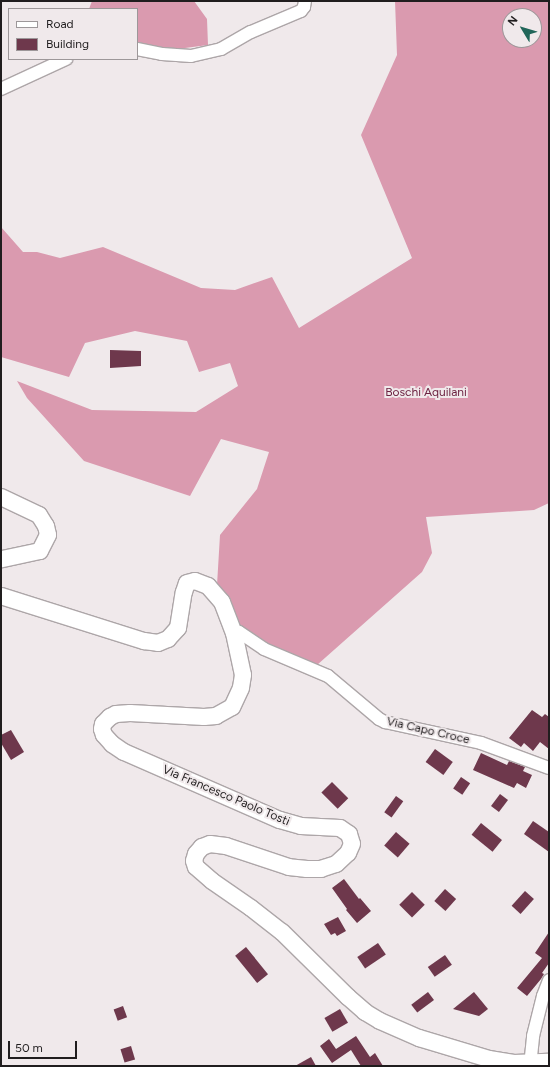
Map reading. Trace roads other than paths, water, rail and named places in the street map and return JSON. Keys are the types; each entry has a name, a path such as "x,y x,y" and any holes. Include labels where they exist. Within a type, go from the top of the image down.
{"main road":[{"path":"1,497 39,515 46,526 48,535 40,551 1,559"},
{"name":"Via Francesco Paolo Tosti","path":"1,596 144,641 158,643 168,639 178,628 187,583 195,581 208,586 216,593 222,602 234,633 243,675 242,688 232,707 216,716 204,717 130,713 116,714 110,717 103,724 102,730 105,737 116,747 131,755 285,822 301,826 335,827 345,830 352,841 350,851 336,864 321,869 289,867 216,844 208,844 200,849 195,856 194,863 202,874 282,932 348,997 374,1018 419,1038 484,1058 530,1065 549,1062"}],"street":[{"path":"138,50 191,56 222,49 251,32 301,12 305,1"},
{"path":"1,90 64,60"},
{"name":"Via Capo Croce","path":"234,633 239,632 264,649 328,676 385,722 480,743 549,768"},
{"path":"530,1065 533,1036 543,996 549,980"}],"park label":[{"name":"Boschi Aquilani","path":"426,393"}]}
